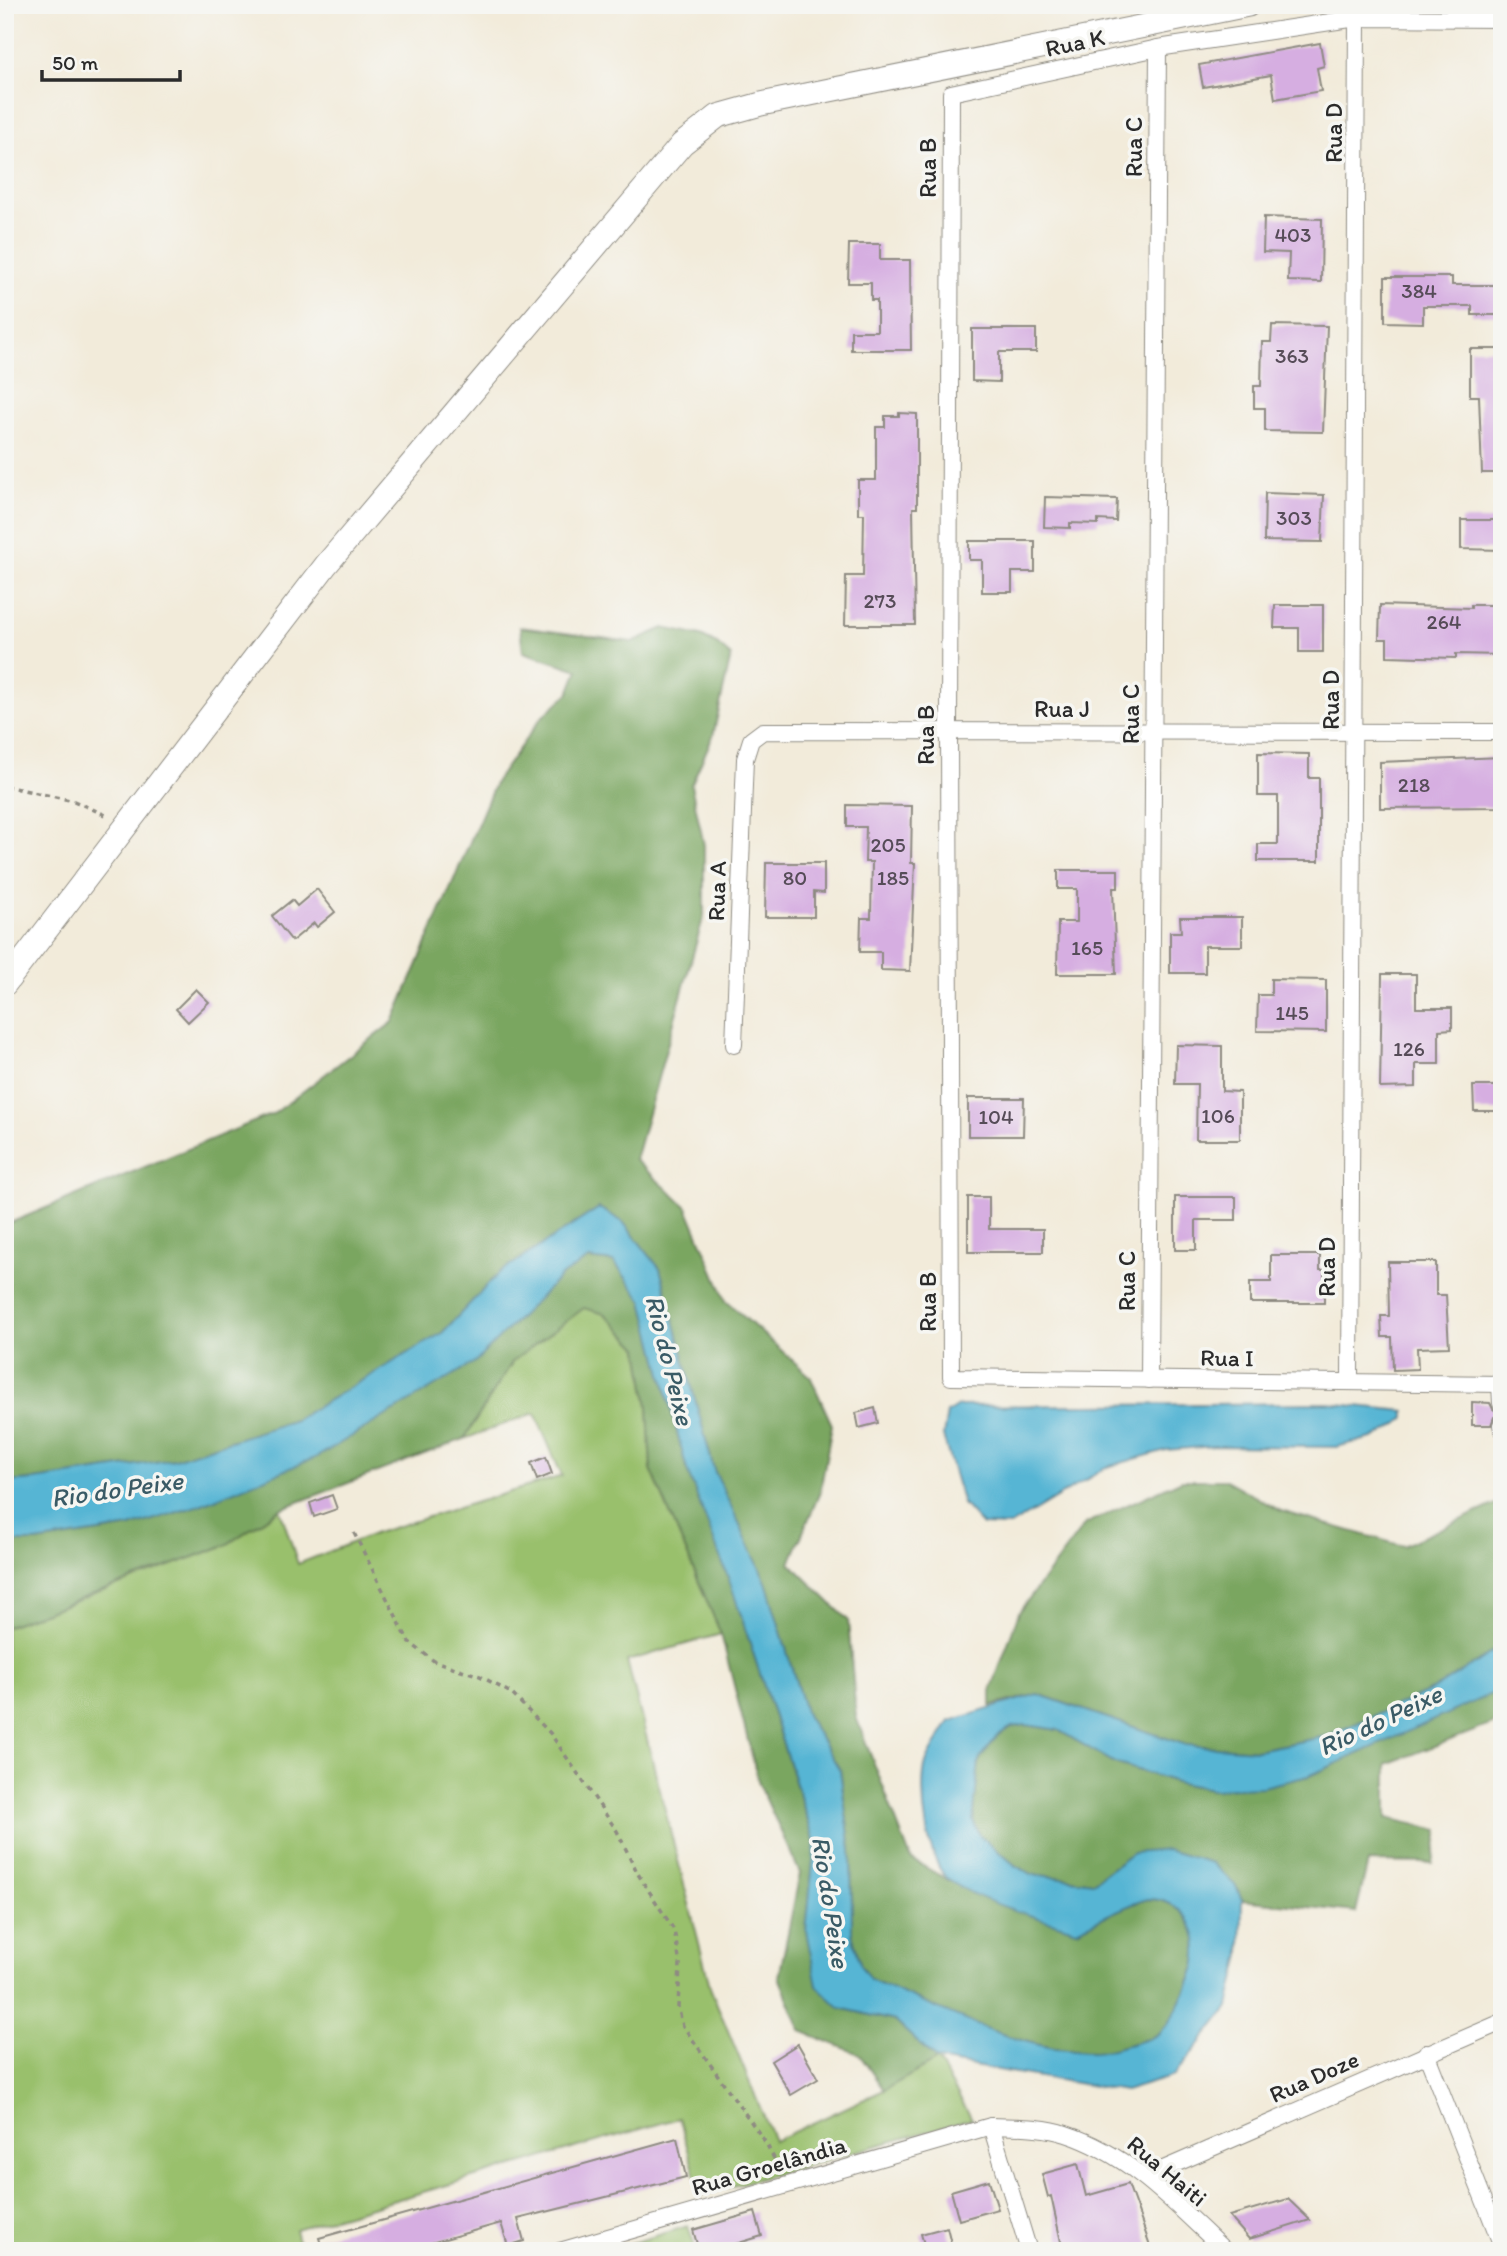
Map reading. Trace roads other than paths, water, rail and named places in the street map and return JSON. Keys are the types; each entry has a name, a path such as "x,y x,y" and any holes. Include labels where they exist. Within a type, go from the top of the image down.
{"street":[{"path":"5,984 125,823 326,565 682,144 718,117 761,104 1248,5"},
{"name":"Rua K","path":"951,93 1158,48 1357,18 1502,19"},
{"name":"Rua D","path":"1350,1382 1357,18"},
{"name":"Rua C","path":"1149,1380 1158,48"},
{"name":"Rua B","path":"951,93 948,731 951,1377"},
{"name":"Rua J","path":"751,740 763,731 1502,732"},
{"name":"Rua A","path":"734,1045 745,759 751,740"},
{"name":"Rua I","path":"951,1377 1501,1384"},
{"path":"1501,1384 1501,1403"},
{"name":"Rua Doze","path":"1145,2176 1502,2022"},
{"path":"1426,2053 1502,2246"},
{"path":"991,2126 1029,2251"},
{"name":"Rua Haiti","path":"991,2126 1064,2133 1116,2154 1145,2176 1224,2251"},
{"name":"Rua Groelândia","path":"560,2251 991,2126"}],"water":[{"name":"Rio do Peixe","path":"599,1208 623,1222 660,1269 714,1470 766,1582 806,1715 840,1770 851,1850 852,1934 861,1966 870,1979 1008,2036 1037,2045 1093,2052 1128,2045 1159,2033 1178,2007 1193,1972 1197,1953 1190,1923 1178,1909 1160,1900 1144,1900 1076,1930 995,1903 950,1881 935,1859 930,1843 923,1790 926,1763 950,1721 1037,1694 1186,1745 1257,1750 1328,1736 1432,1690 1502,1646 1502,1687 1496,1692 1309,1776 1262,1787 1212,1789 1179,1783 1115,1763 1058,1730 1026,1725 1012,1727 998,1735 979,1760 973,1821 980,1836 1016,1866 1031,1874 1093,1882 1133,1853 1167,1850 1212,1863 1236,1886 1242,1900 1241,1954 1229,2007 1174,2076 1125,2091 937,2060 895,2021 840,2008 817,1986 806,1931 815,1842 731,1585 687,1470 643,1301 614,1262 589,1259 562,1275 475,1362 317,1457 200,1505 130,1527 36,1542 5,1542 5,1482 175,1459 295,1420 442,1333 499,1273"},
{"path":"1327,1403 1405,1411 1405,1419 1376,1437 1336,1447 1215,1446 1166,1450 1107,1467 1010,1526 982,1525 963,1504 943,1436 947,1413 958,1406"}]}
